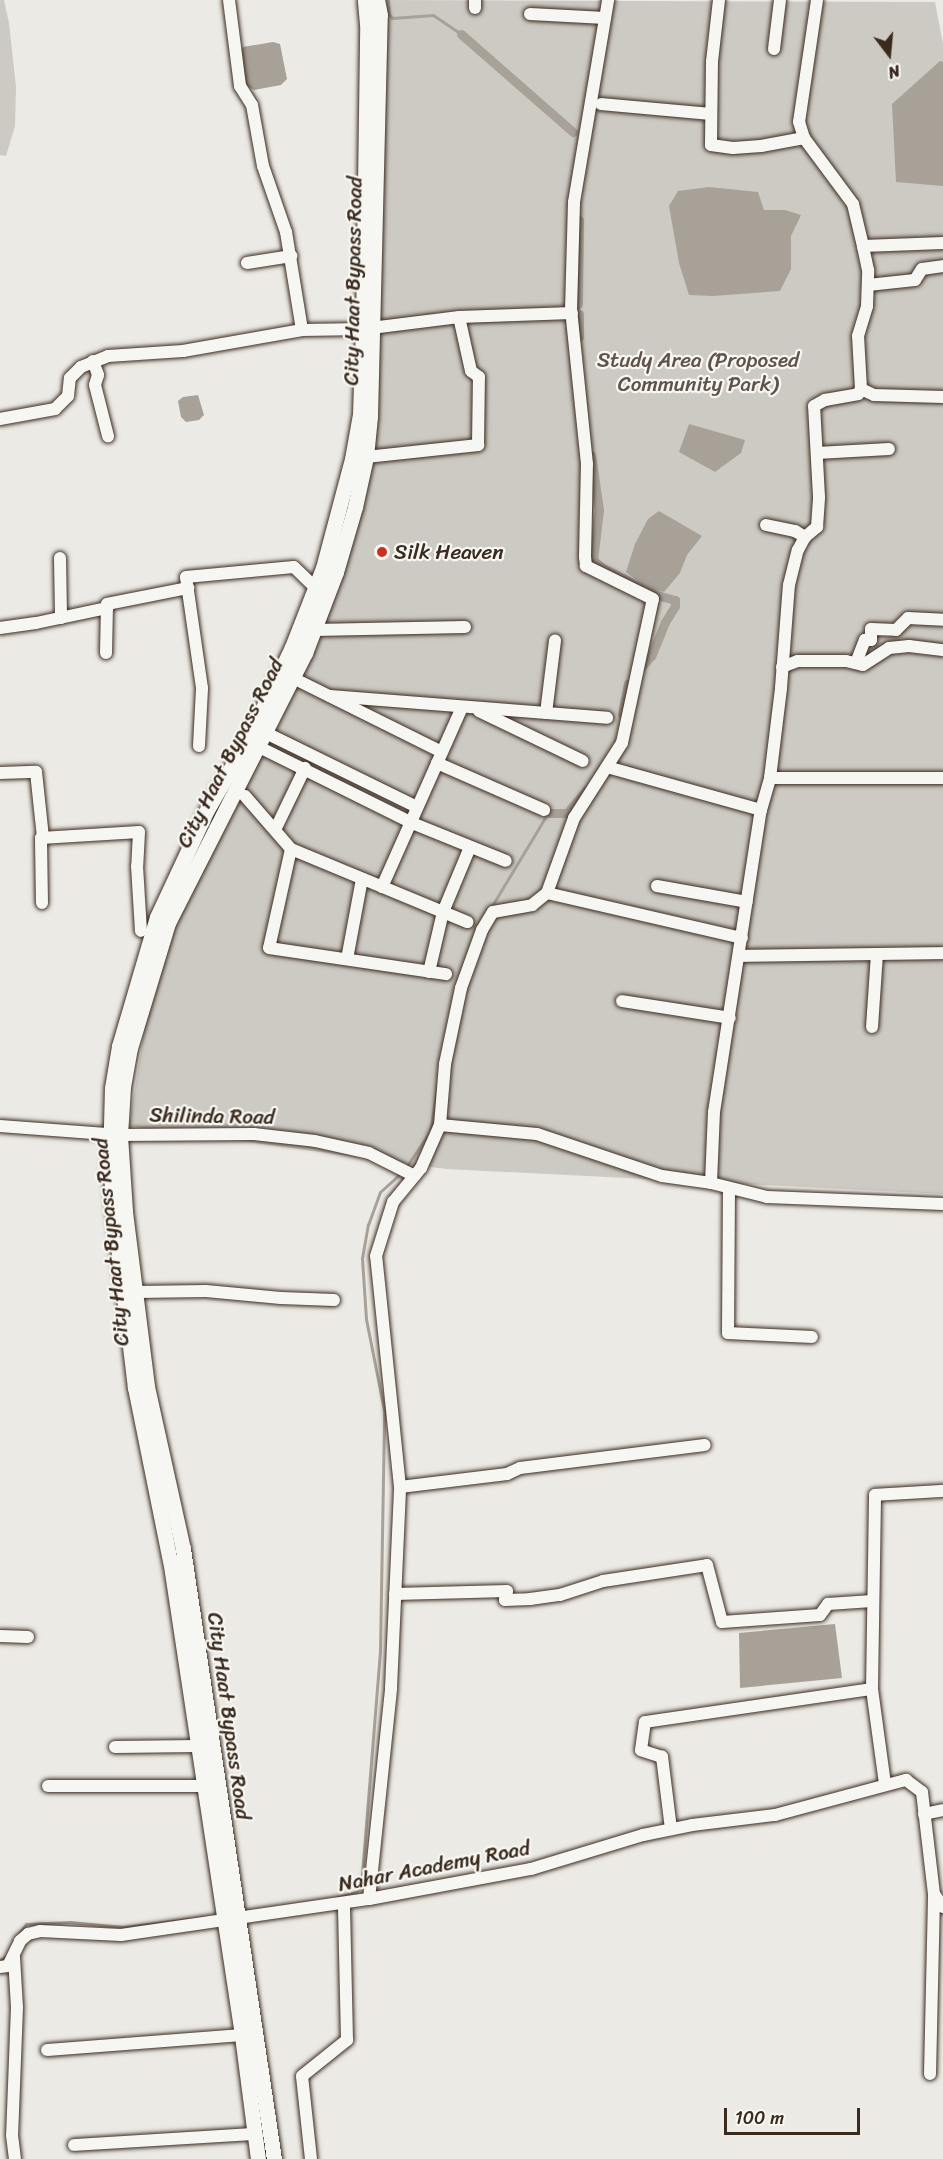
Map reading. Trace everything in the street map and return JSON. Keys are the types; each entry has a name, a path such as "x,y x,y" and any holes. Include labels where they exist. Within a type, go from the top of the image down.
{"main road":[{"name":"City Haat Bypass Road","path":"274,2159 231,1921 203,1786 172,1571 135,1388 114,1211 115,1134 130,1048 168,922 305,653 336,572 355,507 366,457 368,24 365,0"},
{"name":"City Haat Bypass Road","path":"258,2159 242,2035 231,1921 183,1549 147,1386 115,1134 112,1088 119,1046 157,917 207,810 272,690 292,647 315,587 338,515 352,459 360,414 368,328 380,15 377,0"}],"street":[{"path":"229,0 240,86 252,105 263,166 291,256 302,330"},
{"path":"369,1899 391,1688 400,1487 376,1256 393,1202 413,1175 440,1125 445,1064 459,999 482,930 493,912 532,905 547,893 574,818 622,743 653,599 586,566 587,464 572,313 574,202 608,0"},
{"path":"719,0 712,62 711,144 733,148 752,147 804,138"},
{"path":"774,49 780,0"},
{"path":"711,1183 714,1112 761,810 770,778 789,585 798,550 805,537 817,527 819,497 814,406 825,400 858,393 861,389 858,336 867,306 868,285 868,270 863,246 853,204 804,138 799,122 799,107 817,0"},
{"path":"530,14 605,18"},
{"path":"601,104 711,114"},
{"path":"863,246 943,243"},
{"path":"247,263 291,256"},
{"path":"868,285 915,280 922,269 943,266"},
{"path":"0,419 55,409 68,396 70,378 81,367 108,356 183,351 302,330 368,328 459,317 572,313"},
{"path":"366,457 478,445 479,377 471,371 459,317"},
{"path":"93,361 98,375 95,385 108,436"},
{"path":"861,389 874,395 943,397"},
{"path":"817,453 889,449"},
{"path":"766,525 795,531 805,537"},
{"path":"60,558 61,618"},
{"path":"199,746 202,688 186,577 294,567 315,587"},
{"path":"106,653 107,604 188,588"},
{"path":"0,628 107,608"},
{"path":"856,663 865,640 871,640 871,629 896,630 908,618 943,620"},
{"path":"314,630 465,627"},
{"path":"546,713 555,640"},
{"path":"782,667 798,661 846,661 863,665 889,648 909,646 943,650"},
{"path":"301,682 439,757 544,810"},
{"path":"330,696 607,718"},
{"path":"382,887 439,757 467,707"},
{"path":"467,707 583,761"},
{"path":"260,739 304,768 411,822 506,861"},
{"path":"260,739 417,807"},
{"path":"607,767 761,810"},
{"path":"275,830 304,768"},
{"path":"0,773 36,772 43,838 41,838 42,903"},
{"path":"770,778 943,778"},
{"path":"245,796 291,849 467,922"},
{"path":"43,838 139,832 137,866 141,931"},
{"path":"429,972 443,912 470,847"},
{"path":"291,849 269,948 446,974"},
{"path":"347,959 362,879"},
{"path":"657,886 747,902"},
{"path":"547,893 742,938"},
{"path":"739,956 943,953"},
{"path":"872,1027 877,954"},
{"path":"622,1001 730,1018"},
{"path":"440,1125 537,1134 662,1176 711,1183 767,1197 943,1204"},
{"name":"Shilinda Road","path":"0,1126 115,1134 254,1134 315,1141 369,1153 413,1175"},
{"path":"729,1189 728,1333 812,1337"},
{"path":"136,1292 206,1290 281,1298 334,1300"},
{"path":"400,1487 507,1474 520,1468 705,1445"},
{"path":"885,1784 872,1689 875,1496 943,1491"},
{"path":"395,1594 507,1591 505,1600 530,1599 560,1596 603,1581 707,1565 722,1622 820,1615 828,1604 872,1601"},
{"path":"0,1636 28,1637"},
{"path":"671,1829 663,1758 641,1750 645,1722 872,1689"},
{"path":"115,1747 197,1746"},
{"name":"Nahar Academy Road","path":"0,1967 8,1966 20,1941 28,1934 40,1929 121,1935 231,1921 369,1899 531,1869 671,1829 775,1815 906,1780 922,1792 934,1894 930,2074"},
{"path":"48,1786 203,1786"},
{"path":"924,1814 943,1810"},
{"path":"934,1894 943,1907"},
{"path":"311,2159 302,2076 347,2040 344,1903"},
{"path":"14,1957 17,2007 12,2135 15,2159"},
{"path":"47,2050 242,2035"},
{"path":"74,2145 255,2134"}],"green space":[{"path":"0,0 4,0 9,23 16,87 15,126 6,156 0,155"},
{"name":"Study Area (Proposed Community Park)","path":"378,0 935,2 943,44 943,1194 446,1169 129,1126 155,963 368,469"}],"shaded area":[{"path":"273,42 280,44 287,79 281,85 254,90 247,86 238,54 243,47"},
{"path":"940,61 943,62 943,186 896,182 892,104"},
{"path":"709,187 758,192 764,210 785,210 801,215 791,236 791,269 780,291 713,296 689,295 679,263 669,206 678,191"},
{"path":"198,395 204,415 199,420 186,422 181,417 178,401 183,397"},
{"path":"689,424 745,440 741,453 715,472 679,452"},
{"path":"659,511 702,536 687,555 680,573 664,592 647,588 626,572 635,544 648,519"},
{"path":"835,1624 842,1678 740,1688 739,1633"}],"waterway":[{"path":"388,0 389,14 392,18 433,15 461,34"},
{"path":"461,34 573,132"},
{"path":"578,304 579,220"},
{"path":"579,314 579,337"},
{"path":"591,455 599,510 593,560 601,567 657,595 675,600 675,606 665,622 651,656 637,671"},
{"path":"622,714 628,684"},
{"path":"548,813 567,813 586,790"},
{"path":"490,909 548,813"},
{"path":"406,1167 430,1132 438,1082"},
{"path":"335,1898 356,1892 361,1887 380,1650 384,1410 366,1319 362,1258 368,1225 380,1192 402,1172"},
{"path":"14,1941 26,1924 70,1922 124,1927 205,1917"},
{"path":"0,1961 8,1955"}],"place":[{"name":"Silk Heaven","path":"382,552"}]}
